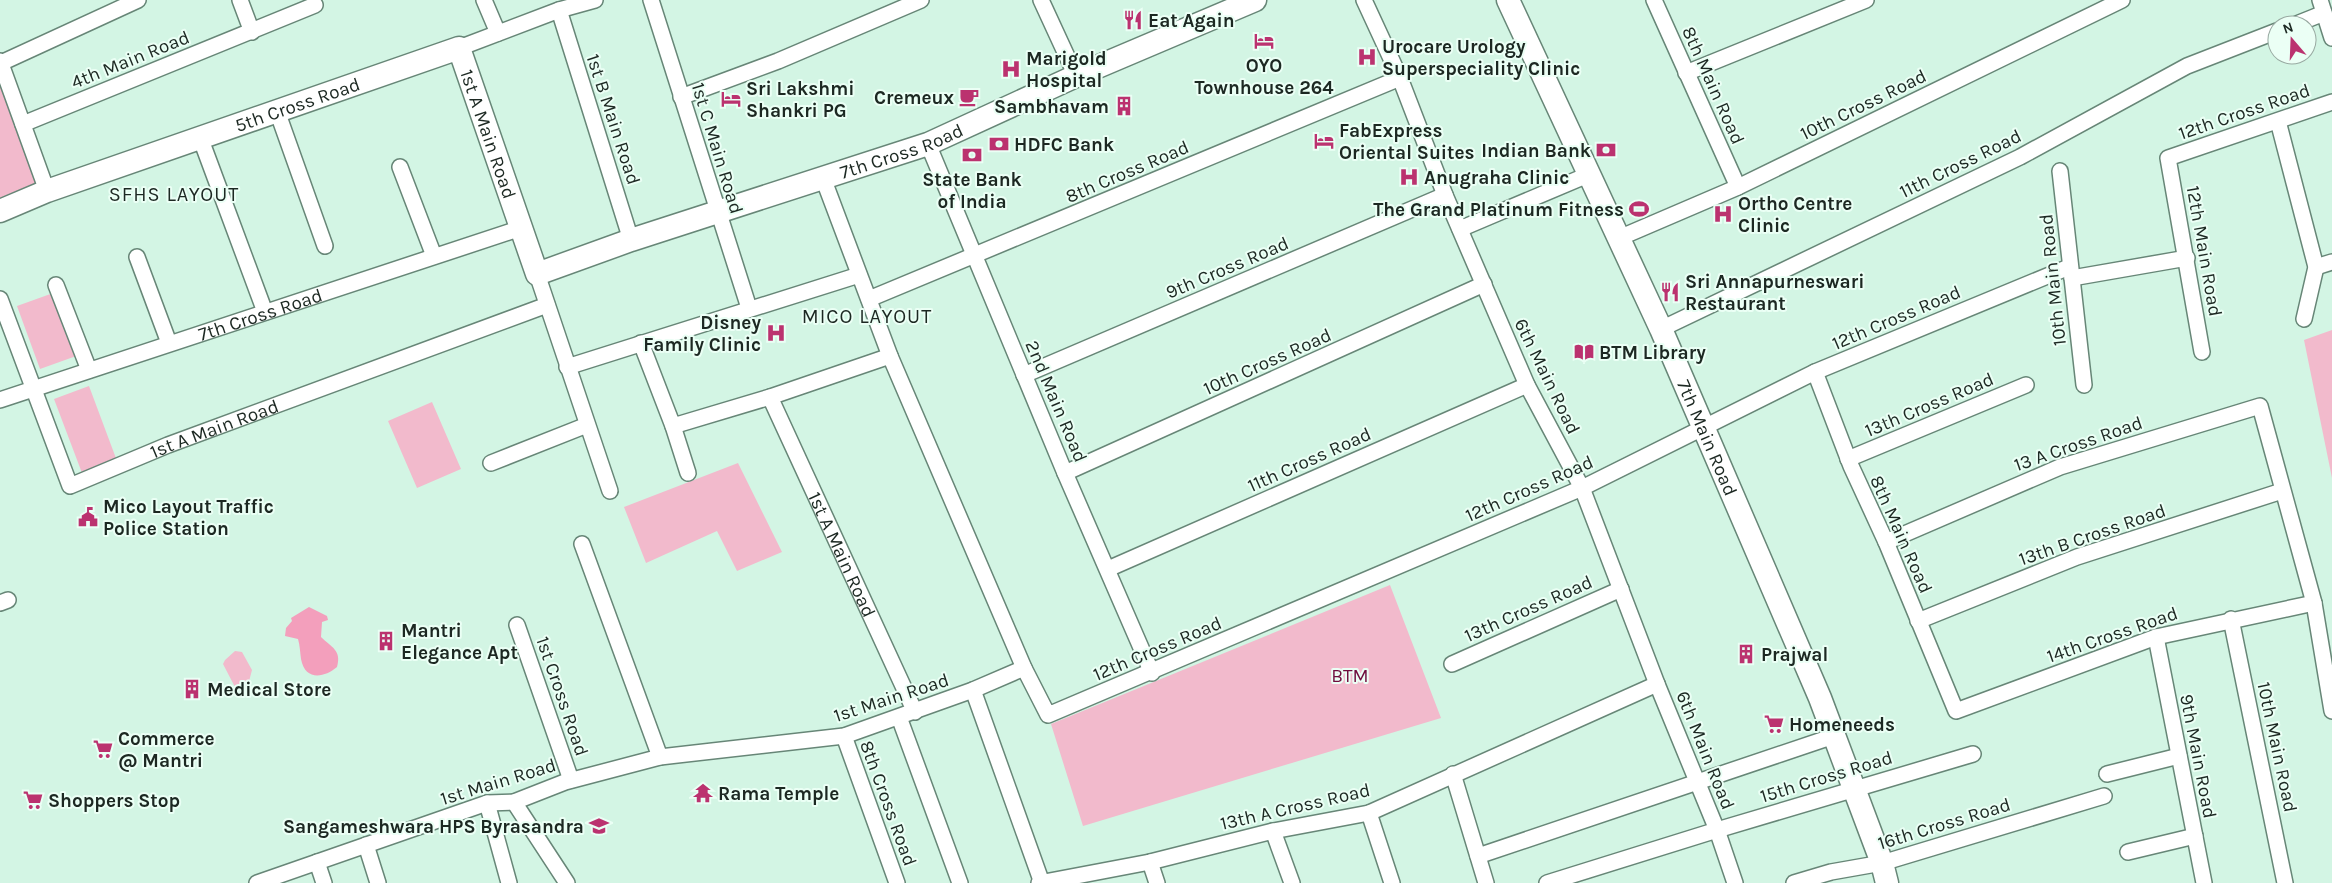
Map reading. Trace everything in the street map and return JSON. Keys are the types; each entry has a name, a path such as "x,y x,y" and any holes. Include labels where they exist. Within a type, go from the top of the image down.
{"street":[{"path":"47,191 0,62 138,0"},
{"path":"240,0 252,32"},
{"path":"484,0 498,33"},
{"name":"1st C Main Road","path":"651,0 717,214 749,308"},
{"path":"681,97 778,61 921,0"},
{"path":"1041,0 1076,76"},
{"name":"7th Cross Road","path":"537,274 631,240 717,214 928,144 1076,76 1255,0"},
{"name":"6th Main Road","path":"1364,0 1400,78 1445,195 1527,385 1582,488 1657,684 1717,830 1735,883"},
{"name":"7th Main Road","path":"1508,0 1661,329 1702,428 1820,698 1885,873"},
{"name":"8th Main Road","path":"1654,0 1738,187"},
{"path":"1686,73 1866,0"},
{"name":"10th Cross Road","path":"1620,238 1738,187 2122,0"},
{"name":"5th Cross Road","path":"0,211 47,191 459,48 559,10 592,1"},
{"name":"4th Main Road","path":"23,124 315,5"},
{"path":"2310,15 2322,7 2332,38"},
{"name":"1st B Main Road","path":"559,10 631,240"},
{"name":"11th Cross Road","path":"1661,329 2020,157 2187,66 2267,35"},
{"name":"1st A Main Road","path":"459,48 610,491"},
{"name":"8th Cross Road","path":"868,299 1400,78"},
{"name":"12th Cross Road","path":"2168,158 2332,102"},
{"path":"277,111 325,246"},
{"path":"2278,121 2316,268 2304,319"},
{"path":"200,137 265,312"},
{"name":"2nd Main Road","path":"928,144 1024,375 1152,672"},
{"name":"12th Main Road","path":"2168,158 2202,352"},
{"path":"400,166 434,256"},
{"name":"10th Main Road","path":"2060,171 2084,385"},
{"path":"1460,229 1590,174"},
{"path":"823,178 890,356 1024,668"},
{"name":"9th Cross Road","path":"1024,375 1445,195"},
{"name":"7th Cross Road","path":"0,400 521,228"},
{"path":"137,257 170,343"},
{"name":"12th Cross Road","path":"1024,668 1048,715 1582,488 1815,372 2071,273 2187,258"},
{"path":"2316,268 2332,262"},
{"path":"567,367 749,308 859,275"},
{"name":"10th Cross Road","path":"1066,473 1484,284"},
{"path":"56,285 89,370"},
{"name":"1st A Main Road","path":"0,299 70,486 168,445 547,305"},
{"path":"641,344 673,426 688,473"},
{"path":"673,426 890,356"},
{"name":"8th Main Road","path":"1815,372 1848,459 1886,542 1956,711"},
{"name":"11th Cross Road","path":"1108,569 1527,385"},
{"name":"13th Cross Road","path":"1848,459 2026,385"},
{"name":"1st A Main Road","path":"770,396 915,712"},
{"name":"13 A Cross Road","path":"1886,542 2060,467 2260,406 2282,491"},
{"path":"491,463 587,425"},
{"path":"2282,491 2314,603 2332,711"},
{"name":"13th B Cross Road","path":"1918,621 2077,557 2282,491"},
{"path":"582,544 660,756"},
{"name":"13th Cross Road","path":"1452,664 1621,589"},
{"name":"14th Cross Road","path":"1956,711 2156,637 2231,619 2314,603"},
{"name":"10th Main Road","path":"2231,619 2285,883"},
{"name":"1st Cross Road","path":"517,625 571,780"},
{"name":"9th Main Road","path":"2156,637 2204,883"},
{"name":"1st Main Road","path":"257,883 487,803 514,802 571,780 660,756 844,736 915,712 1024,668"},
{"name":"13th A Cross Road","path":"1041,883 1150,862 1273,831 1369,813 1657,684"},
{"path":"973,690 1041,883"},
{"path":"899,717 960,883"},
{"name":"8th Cross Road","path":"844,736 897,883"},
{"path":"1478,856 1698,784 1834,736"},
{"name":"15th Cross Road","path":"1547,883 1855,788 1973,754"},
{"path":"2107,774 2179,756"},
{"path":"1453,774 1486,883"},
{"name":"16th Cross Road","path":"1794,883 1831,872 1885,873 2104,796"},
{"path":"514,802 567,883"},
{"path":"487,803 509,883"},
{"path":"1369,813 1392,883"},
{"path":"1273,831 1292,883"},
{"path":"2128,852 2195,836"},
{"path":"366,845 378,883"},
{"path":"317,862 324,883"},
{"path":"1150,862 1158,883"}],"green space":[{"path":"0,85 37,187 0,202"},
{"path":"56,292 79,355 40,369 17,306"},
{"path":"2332,330 2332,478 2304,340"},
{"path":"89,386 117,461 82,473 54,399"},
{"path":"432,402 461,469 417,488 388,421"},
{"path":"738,463 782,552 737,571 717,531 646,563 624,507"},
{"name":"BTM","path":"1390,585 1441,718 1083,826 1051,724"},
{"path":"235,651 242,652 252,670 247,689 236,689 223,664"}],"shaded area":[{"path":"309,607 327,616 328,620 322,622 321,637 335,649 338,657 337,667 321,675 311,674 306,671 301,659 298,639 285,636 286,628 292,621 291,618"}],"place":[{"name":"Eat Again","path":"1133,20"},
{"name":"OYO Townhouse 264","path":"1264,41"},
{"name":"Urocare Urology Superspeciality Clinic","path":"1367,57"},
{"name":"Marigold Hospital","path":"1011,69"},
{"name":"Cremeux","path":"969,97"},
{"name":"Sri Lakshmi Shankri PG","path":"731,99"},
{"name":"Sambhavam","path":"1124,106"},
{"name":"FabExpress Oriental Suites","path":"1324,141"},
{"name":"HDFC Bank","path":"999,144"},
{"name":"Indian Bank","path":"1606,150"},
{"name":"State Bank of India","path":"972,155"},
{"name":"Anugraha Clinic","path":"1409,177"},
{"name":"The Grand Platinum Fitness","path":"1639,209"},
{"name":"Ortho Centre Clinic","path":"1723,214"},
{"name":"Sri Annapurneswari Restaurant","path":"1670,292"},
{"name":"Disney Family Clinic","path":"776,333"},
{"name":"BTM Library","path":"1584,352"},
{"name":"Mico Layout Traffic Police Station","path":"88,517"},
{"name":"Mantri Elegance Apt","path":"386,641"},
{"name":"Prajwal","path":"1746,654"},
{"name":"Medical Store","path":"192,689"},
{"name":"Homeneeds","path":"1774,724"},
{"name":"Commerce @ Mantri","path":"103,749"},
{"name":"Rama Temple","path":"703,793"},
{"name":"Shoppers Stop","path":"33,800"},
{"name":"Sangameshwara HPS Byrasandra","path":"599,826"}],"district":[{"name":"SFHS LAYOUT","path":"174,194"},
{"name":"MICO LAYOUT","path":"867,316"}]}
